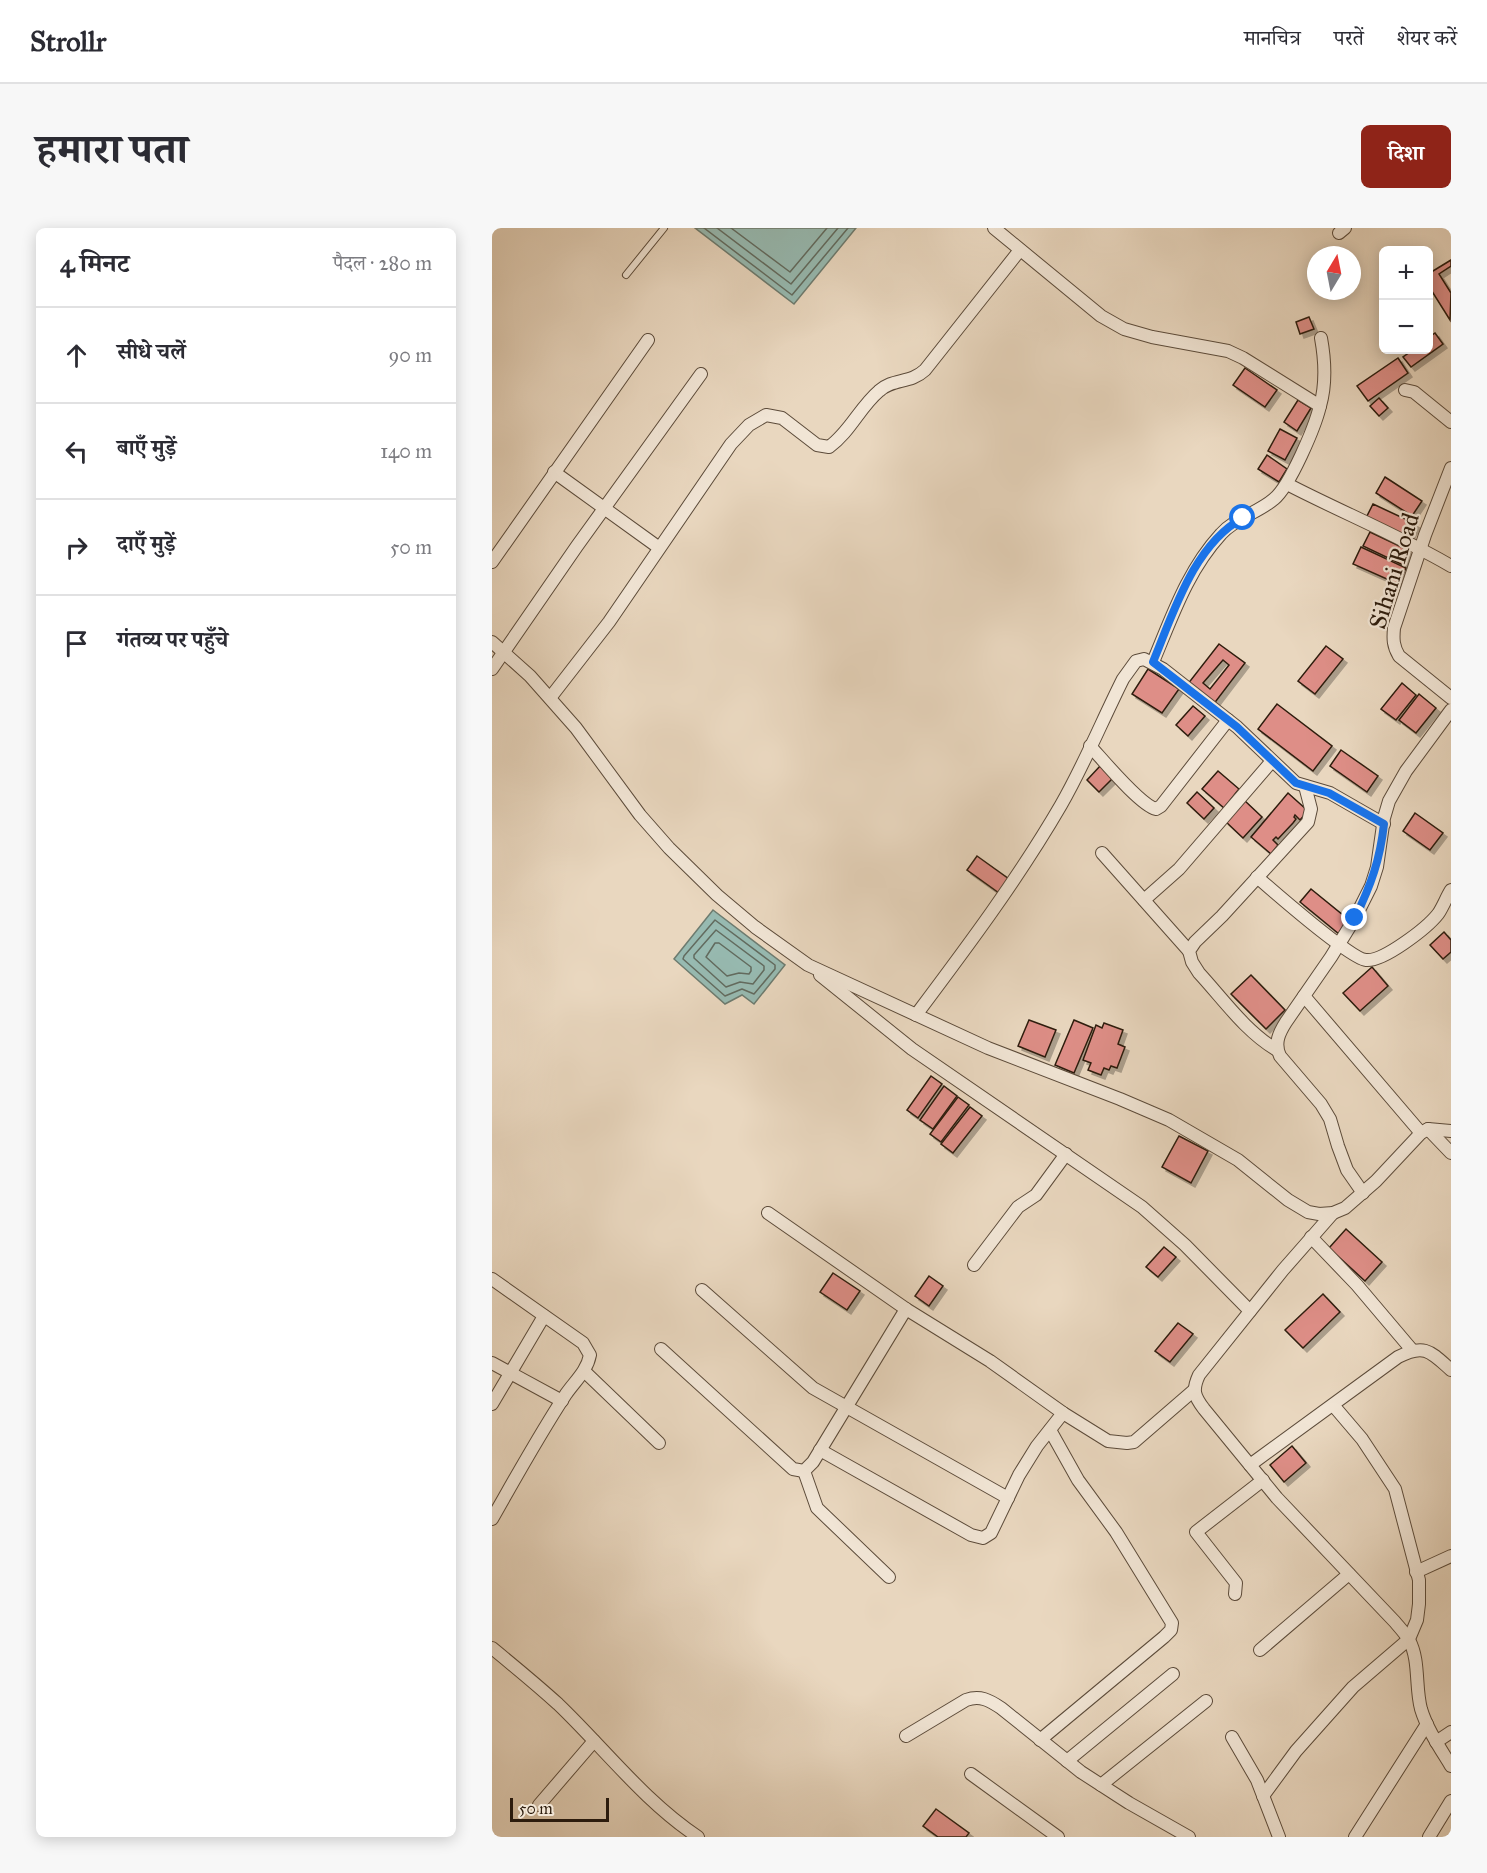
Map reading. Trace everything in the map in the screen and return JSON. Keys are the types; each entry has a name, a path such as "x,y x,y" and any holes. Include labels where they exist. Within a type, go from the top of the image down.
{"street":[{"path":"994,228 1101,316 1125,329 1162,339 1228,351 1320,406"},
{"path":"550,698 609,622 658,547 731,444 749,425 766,415 777,416 817,446 829,447 847,430 877,392 886,385 911,380 925,370 1020,250"},
{"path":"1153,662 1185,584 1205,554 1231,525 1274,500 1294,471 1320,406 1325,357 1322,338"},
{"path":"492,562 648,340"},
{"path":"492,669 700,374"},
{"path":"1405,390 1414,392 1451,422"},
{"name":"Sihani Road","path":"1451,468 1394,628 1394,648 1399,657 1451,698"},
{"path":"554,472 658,547"},
{"path":"1287,484 1421,548 1451,566"},
{"path":"492,642 530,676 550,698 576,728 640,814 669,848 717,895 912,1049 1117,1188 1164,1225 1250,1311"},
{"path":"916,1015 989,917 1029,857 1062,803 1130,667 1136,661 1144,659 1153,662 1228,720 1296,783 1329,793 1384,824"},
{"path":"1277,1050 1280,1032 1355,918 1371,886 1377,867 1389,801 1406,771 1451,710"},
{"path":"1090,746 1141,800 1156,809 1161,806 1228,720"},
{"path":"1144,900 1179,869 1272,760"},
{"path":"1189,951 1308,822 1311,809 1305,786"},
{"path":"1102,853 1189,951 1192,962 1199,973 1251,1030 1277,1050 1321,1104 1330,1119 1344,1164 1362,1193"},
{"path":"1257,877 1338,944 1360,959 1369,961 1378,959 1422,930 1437,914 1451,890"},
{"path":"808,965 988,1048 1169,1120 1238,1160 1288,1200 1308,1212 1319,1214 1345,1208 1376,1181 1424,1131 1451,1131"},
{"path":"1304,996 1424,1131 1451,1153"},
{"path":"974,1264 1018,1207 1036,1195 1066,1154"},
{"path":"768,1213 906,1309 990,1361 1063,1413 1108,1441 1127,1443 1141,1438 1193,1391 1199,1375 1333,1212"},
{"path":"1311,1237 1357,1285 1412,1350"},
{"path":"492,1279 588,1348 590,1355 584,1371 495,1505 492,1519"},
{"path":"702,1290 802,1380 846,1408 1008,1498"},
{"path":"661,1349 793,1469 804,1471 820,1450 906,1309"},
{"path":"492,1404 544,1316"},
{"path":"1250,1465 1412,1350 1429,1352 1451,1370"},
{"path":"492,1363 562,1401"},
{"path":"584,1371 658,1443"},
{"path":"1193,1391 1195,1398 1263,1480 1317,1542 1409,1639 1413,1651 1417,1691 1422,1712 1436,1742 1451,1766"},
{"path":"1263,1796 1296,1751 1353,1687 1409,1639 1417,1620 1419,1604 1416,1572 1395,1489 1362,1439 1333,1405"},
{"path":"820,1450 978,1538 987,1537 1028,1460 1063,1413"},
{"path":"1040,1740 1164,1637 1171,1630 1172,1623 1116,1532 1078,1480 1050,1430"},
{"path":"804,1471 817,1508 889,1577"},
{"path":"1235,1594 1236,1583 1196,1532 1263,1480"},
{"path":"1416,1572 1451,1556"},
{"path":"1260,1650 1349,1574"},
{"path":"492,1648 558,1704 674,1821 698,1837"},
{"path":"1067,1761 1173,1674"},
{"path":"906,1736 966,1700 981,1698 1001,1708 1101,1785 1189,1837"},
{"path":"1101,1785 1206,1701"},
{"path":"1355,1837 1428,1724"},
{"path":"1436,1742 1451,1732"},
{"path":"1232,1737 1257,1780 1279,1837"},
{"path":"539,1805 594,1741"},
{"path":"971,1774 1058,1837"},
{"path":"1429,1837 1451,1801"}],"lane":[{"path":"626,275 664,228"}],"water":[{"path":"695,228 856,228 794,304"},
{"path":"713,910 785,965 754,1004 742,995 725,1004 674,959"}],"building":[{"path":"1451,260 1451,266 1439,274 1451,293 1450,320 1433,293 1433,271"},
{"path":"1309,317 1314,329 1300,334 1296,322"},
{"path":"1435,333 1443,344 1433,351 1433,334"},
{"path":"1407,354 1429,354 1411,367 1403,357"},
{"path":"1398,358 1408,373 1368,401 1357,386"},
{"path":"1245,368 1277,390 1265,407 1233,385"},
{"path":"1379,398 1388,408 1379,416 1370,406"},
{"path":"1298,400 1311,408 1297,431 1284,422"},
{"path":"1280,429 1297,438 1285,460 1268,451"},
{"path":"1267,455 1287,469 1279,482 1258,469"},
{"path":"1385,477 1422,501 1412,516 1376,493"},
{"path":"1373,504 1416,524 1409,538 1366,518"},
{"path":"1370,532 1410,551 1403,565 1363,546"},
{"path":"1361,547 1406,568 1398,584 1353,564"},
{"path":"1219,644 1245,663 1213,705 1187,685","holes":["1223,660 1229,665 1210,689 1203,683"]},
{"path":"1326,646 1343,659 1315,694 1298,681"},
{"path":"1148,669 1179,689 1162,713 1132,694"},
{"path":"1402,683 1416,695 1396,720 1381,709"},
{"path":"1419,694 1436,708 1416,733 1399,720"},
{"path":"1277,704 1332,746 1313,771 1258,729"},
{"path":"1193,706 1205,716 1188,736 1176,725"},
{"path":"1341,750 1378,776 1367,792 1330,766"},
{"path":"1101,765 1114,777 1099,792 1087,780"},
{"path":"1218,771 1239,789 1224,808 1202,789"},
{"path":"1197,792 1214,808 1204,819 1187,803"},
{"path":"1288,793 1308,811 1300,820 1295,815 1296,819 1293,823 1278,839 1276,837 1273,840 1278,845 1271,854 1251,837"},
{"path":"1244,800 1262,817 1243,838 1225,821"},
{"path":"1415,813 1443,833 1430,850 1403,831"},
{"path":"977,856 1009,879 999,893 967,870"},
{"path":"1311,889 1349,920 1339,934 1300,902"},
{"path":"1444,932 1451,940 1451,952 1443,959 1430,945"},
{"path":"1372,967 1388,986 1360,1011 1343,993"},
{"path":"1251,975 1285,1010 1266,1029 1231,994"},
{"path":"1029,1020 1056,1030 1045,1057 1018,1046"},
{"path":"1074,1020 1093,1028 1074,1073 1055,1065"},
{"path":"1104,1023 1123,1030 1118,1044 1125,1047 1117,1068 1111,1066 1109,1070 1104,1068 1101,1075 1088,1070 1091,1063 1083,1060 1096,1025 1102,1028"},
{"path":"931,1076 942,1084 918,1118 907,1110"},
{"path":"944,1086 957,1096 933,1129 920,1120"},
{"path":"958,1097 969,1105 941,1142 930,1134"},
{"path":"970,1107 982,1116 953,1153 941,1144"},
{"path":"1179,1136 1208,1151 1191,1183 1162,1167"},
{"path":"1346,1229 1382,1262 1365,1281 1329,1248"},
{"path":"1164,1247 1176,1257 1158,1277 1146,1267"},
{"path":"833,1273 860,1291 847,1310 820,1292"},
{"path":"929,1276 943,1286 929,1306 915,1296"},
{"path":"1323,1294 1340,1312 1303,1348 1285,1330"},
{"path":"1178,1323 1193,1334 1170,1362 1155,1351"},
{"path":"1292,1446 1306,1463 1284,1482 1270,1465"},
{"path":"936,1809 969,1833 966,1837 938,1837 923,1826"}],"route":[{"path":"1243,518 1220,534 1195,568 1185,584 1153,662 1237,727 1296,783 1329,793 1384,824 1377,867 1371,886 1355,918"}]}
